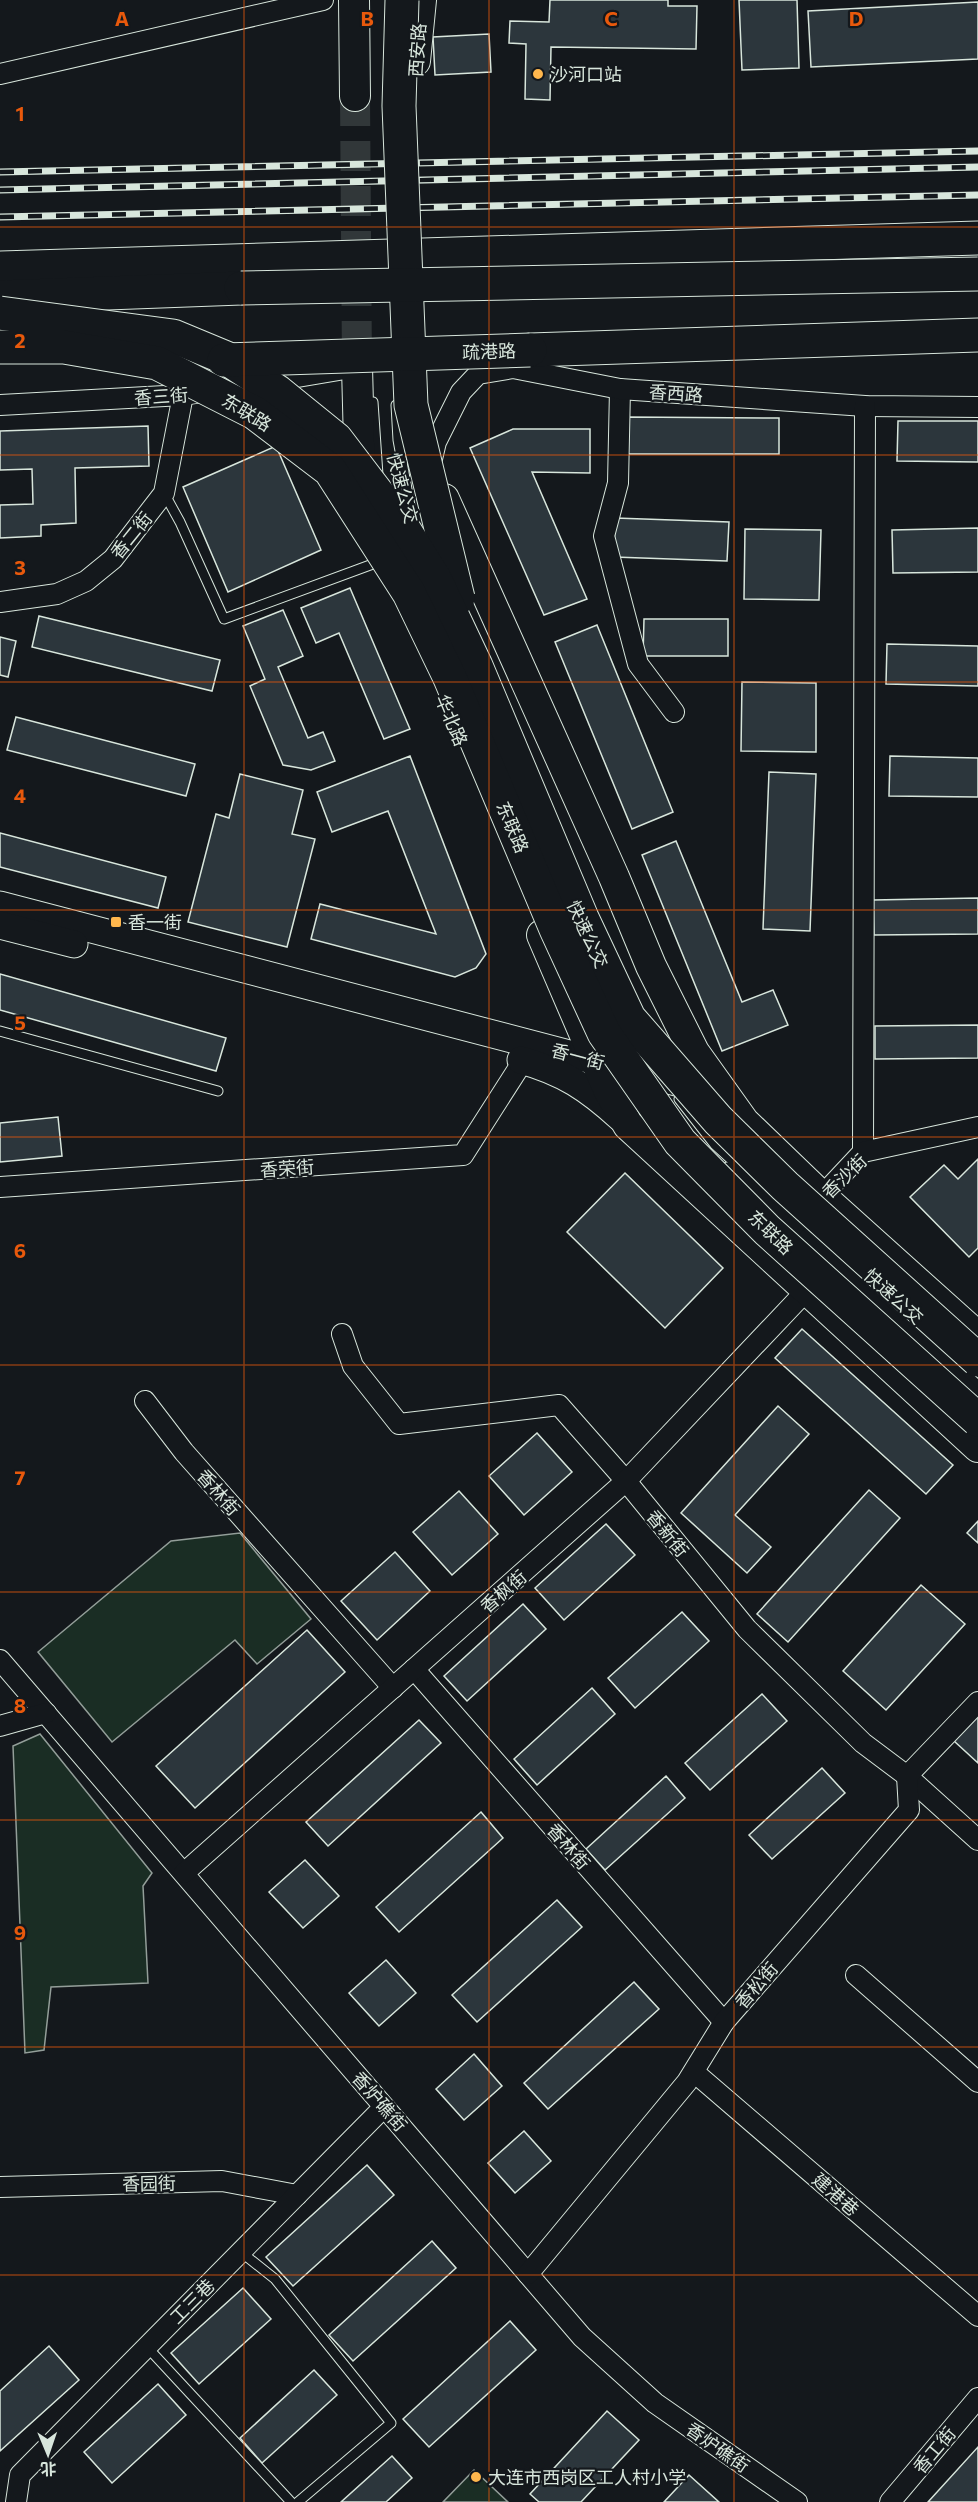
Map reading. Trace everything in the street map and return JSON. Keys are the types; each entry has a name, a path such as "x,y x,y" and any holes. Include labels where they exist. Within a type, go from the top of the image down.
{"highway":[{"path":"396,12 411,405 476,666"},
{"path":"0,268 978,238"},
{"path":"0,297 242,288 978,274"},
{"name":"东联路","path":"0,313 173,336 226,358 278,392 336,439 400,523 435,579 476,666 582,918 629,1018 718,1120 785,1186 978,1360"},
{"name":"疏港路","path":"0,368 978,334"},
{"name":"东联路","path":"0,347 64,347 157,363 255,413 330,471 409,593 450,678 556,929 604,1033 680,1142 767,1230 978,1420"}],"main road":[{"path":"354,0 360,91"},
{"name":"西安路","path":"403,98 422,0"},
{"path":"423,372 431,463 445,502 614,877 651,966 694,1052 733,1108 822,1197 978,1337"},
{"name":"华北路","path":"364,379 360,484 393,555 596,1061 628,1125 978,1448"}],"street":[{"path":"0,74 323,0"},
{"name":"香西路","path":"431,463 436,442 461,393 478,374 513,368 620,389 865,406 978,407"},
{"name":"香三街","path":"0,405 183,395 364,379"},
{"path":"620,389 618,483 604,536 638,664 674,712"},
{"name":"香二街","path":"0,602 57,594 86,581 113,559 164,493 183,395"},
{"path":"863,1152 865,406"},
{"name":"香一街","path":"0,905 703,1089 733,1108"},
{"name":"香一街","path":"0,925 552,1068 579,1083 628,1125"},
{"name":"香荣街","path":"0,1188 463,1155 523,1061"},
{"name":"香沙街","path":"766,1254 863,1152 978,1127"},
{"name":"香枫街","path":"184,1873 626,1481 806,1291"},
{"name":"香新街","path":"342,1334 353,1366 399,1424 559,1405 626,1481 747,1629 863,1743 907,1776 978,1840"},
{"name":"香林街","path":"145,1401 184,1452 393,1688"},
{"name":"香炉礁街","path":"0,1660 582,2337 655,2403 797,2502"},
{"name":"香林街","path":"414,1669 724,2022"},
{"path":"907,1776 978,1702"},
{"path":"0,1726 46,1713"},
{"name":"香松街","path":"528,2274 694,2072 724,2022 909,1809 907,1776"},
{"path":"856,1975 978,2082"},
{"name":"建港巷","path":"694,2072 978,2316"},
{"name":"工三巷","path":"16,2502 20,2475 384,2107"},
{"name":"香园街","path":"0,2187 222,2181 297,2195"},
{"name":"香工街","path":"890,2502 978,2398"}],"lane":[{"path":"360,91 363,0"},
{"path":"396,12 403,98"},
{"name":"快速公交","path":"396,396 398,440 416,532 464,659 587,951 623,1023 656,1076 706,1148 978,1384"},
{"path":"164,493 180,522 224,619 393,555"},
{"name":"快速公交","path":"421,594 573,944 598,994"},
{"path":"0,1031 218,1091"},
{"name":"快速公交","path":"656,1076 715,1145 978,1394"},
{"path":"241,2252 275,2279 391,2423 298,2502"},
{"path":"147,2347 291,2502"}],"green space":[{"path":"240,1533 311,1619 257,1664 235,1640 112,1742 38,1652 171,1541"},
{"path":"40,1734 152,1873 143,1886 148,1983 51,1987 44,2050 25,2053 13,1746"},
{"path":"474,2470 508,2502 443,2502"}],"building":[{"name":"沙河口站","path":"550,0 668,0 668,6 697,6 696,49 551,47 550,100 525,99 526,44 509,43 510,21 549,22"},
{"path":"739,0 797,0 799,68 742,70"},
{"path":"978,2 978,59 811,67 808,11"},
{"path":"489,34 491,72 435,75 433,37"},
{"path":"625,417 779,418 779,454 625,454"},
{"path":"898,421 978,421 978,462 897,461"},
{"path":"148,426 149,466 75,468 76,523 41,525 41,536 0,538 0,505 33,504 32,469 0,470 0,431"},
{"path":"513,429 590,429 590,473 532,472 587,599 544,615 470,448"},
{"path":"276,446 321,550 228,592 183,487"},
{"path":"615,518 729,522 727,561 614,557"},
{"path":"978,528 978,572 893,573 892,530"},
{"path":"745,529 821,530 819,600 744,599"},
{"path":"350,588 410,729 384,739 339,633 316,643 301,608"},
{"path":"283,610 303,656 278,667 308,738 323,732 335,761 311,770 283,765 250,686 265,679 243,626"},
{"path":"39,616 220,660 212,691 32,647"},
{"path":"644,619 728,619 728,656 643,656"},
{"path":"597,625 673,812 632,829 555,642"},
{"path":"0,637 16,641 8,677 0,675"},
{"path":"887,644 978,646 978,686 886,684"},
{"path":"742,682 816,683 816,752 741,751"},
{"path":"16,717 195,764 186,796 7,750"},
{"path":"410,756 486,954 476,968 455,977 311,939 320,904 436,934 388,811 332,832 317,792"},
{"path":"890,756 978,758 978,797 889,796"},
{"path":"769,772 816,774 810,931 763,929"},
{"path":"240,774 303,790 292,834 315,839 287,947 188,922 216,814 229,818"},
{"path":"0,833 166,877 158,908 0,867"},
{"path":"676,841 742,1002 773,990 788,1025 722,1051 642,855"},
{"path":"978,898 978,934 874,935 873,900"},
{"path":"0,974 226,1038 216,1071 0,1010"},
{"path":"978,1025 978,1058 875,1059 875,1026"},
{"path":"58,1117 62,1156 0,1162 0,1123"},
{"path":"978,1159 978,1248 969,1257 910,1197 944,1165 958,1179"},
{"path":"625,1173 723,1268 665,1328 567,1232"},
{"path":"802,1329 953,1465 926,1494 775,1358"},
{"path":"778,1406 809,1434 735,1515 771,1547 747,1573 681,1513"},
{"path":"537,1433 572,1472 524,1515 489,1476"},
{"path":"869,1490 900,1518 788,1642 757,1614"},
{"path":"459,1491 498,1534 452,1575 413,1532"},
{"path":"978,1521 978,1543 967,1533"},
{"path":"606,1524 635,1555 564,1620 535,1588"},
{"path":"395,1552 430,1591 377,1640 341,1601"},
{"path":"921,1585 965,1624 886,1710 843,1671"},
{"path":"523,1604 546,1629 467,1701 444,1676"},
{"path":"682,1612 709,1641 635,1708 608,1678"},
{"path":"307,1630 345,1672 195,1808 156,1766"},
{"path":"592,1688 615,1714 537,1785 514,1759"},
{"path":"762,1694 787,1721 710,1790 685,1763"},
{"path":"978,1714 978,1763 954,1741"},
{"path":"419,1720 441,1743 328,1846 306,1822"},
{"path":"822,1768 845,1793 772,1859 749,1835"},
{"path":"666,1776 685,1798 605,1870 586,1849"},
{"path":"481,1812 503,1838 399,1932 376,1907"},
{"path":"305,1860 339,1896 303,1928 269,1892"},
{"path":"557,1900 582,1927 477,2022 452,1995"},
{"path":"386,1960 416,1993 379,2026 349,1993"},
{"path":"634,1982 659,2009 548,2109 524,2083"},
{"path":"474,2054 502,2086 464,2120 436,2089"},
{"path":"524,2131 551,2161 515,2193 488,2163"},
{"path":"367,2165 394,2195 293,2286 266,2257"},
{"path":"432,2241 456,2268 353,2361 329,2335"},
{"path":"243,2288 271,2319 199,2384 171,2353"},
{"path":"510,2321 536,2350 429,2447 403,2419"},
{"path":"49,2346 79,2380 0,2451 0,2391"},
{"path":"314,2370 337,2395 262,2463 240,2438"},
{"path":"158,2384 186,2415 112,2483 84,2452"},
{"path":"607,2411 639,2440 581,2502 539,2502 530,2494"},
{"path":"978,2447 978,2502 928,2502"},
{"path":"392,2456 412,2478 386,2502 341,2502"},
{"path":"689,2475 719,2502 664,2502"}],"tunnel":[{"path":"355,96 357,367"}],"railway":[{"path":"0,172 978,151"},
{"path":"0,190 978,167"},
{"path":"0,217 978,195"}],"place":[{"name":"沙河口站","path":"538,74"},
{"name":"香一街","path":"116,922"},
{"name":"大连市西岗区工人村小学","path":"476,2477"}]}
